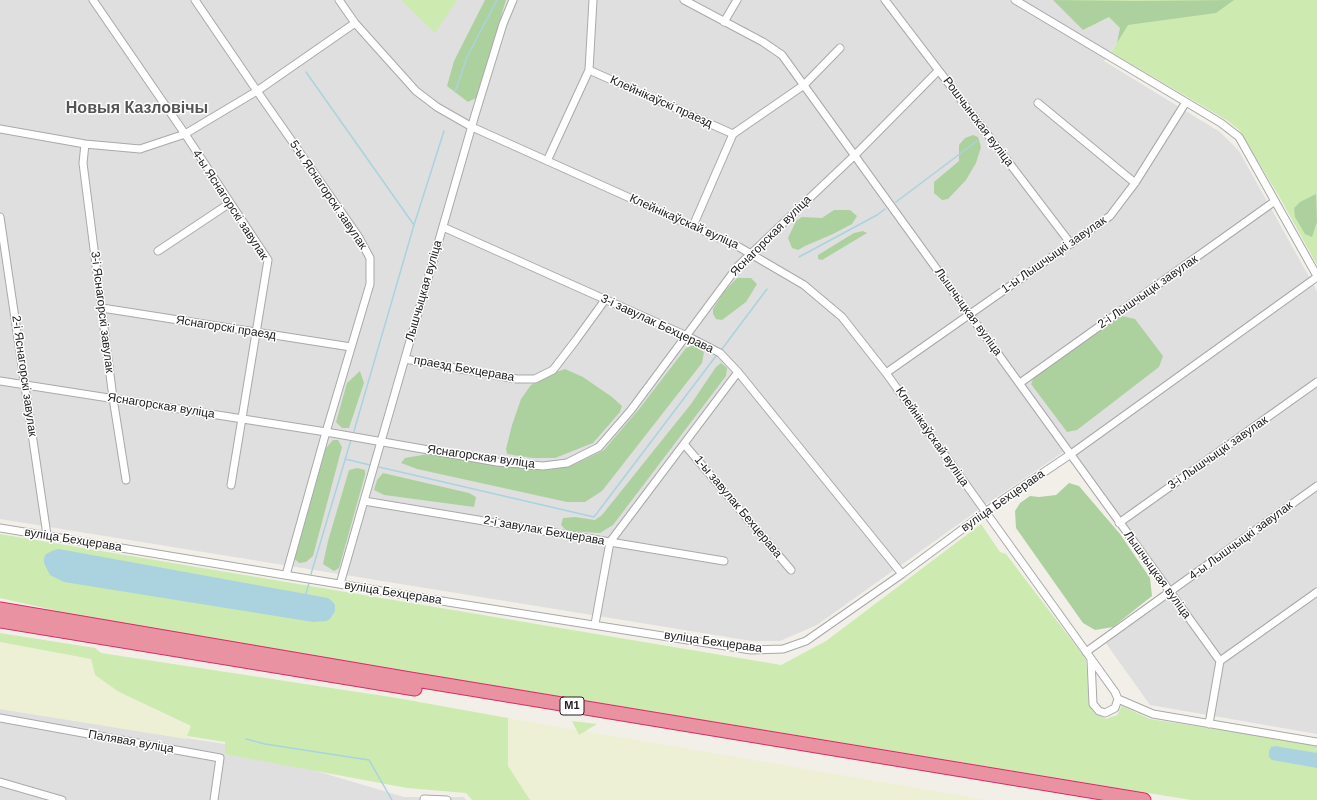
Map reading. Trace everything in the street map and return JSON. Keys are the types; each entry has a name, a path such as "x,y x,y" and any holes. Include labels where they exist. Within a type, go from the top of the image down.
{"highway":[{"name":"М1","path":"0,609 402,678 1144,800"},
{"name":"М1","path":"0,621 1091,800"}],"street":[{"name":"4-ы Яснагорскі завулак","path":"93,0 185,134 268,260 231,485"},
{"name":"5-ы Яснагорскі завулак","path":"195,0 358,236 370,258 370,284 350,347 286,575"},
{"name":"Клейнікаўскай вуліца","path":"339,0 355,23 416,91 437,107 472,126 547,161 751,253 804,285 842,317 886,373 1115,692 1118,699"},
{"name":"Лышчыцкая вуліца","path":"340,584 442,227 503,24 513,0"},
{"path":"547,161 589,70 593,0"},
{"name":"Лышчыцкая вуліца","path":"684,0 763,42 782,55 970,313 1119,523 1220,661"},
{"path":"724,22 737,0"},
{"name":"Рошчынская вуліца","path":"886,0 938,71 1071,244"},
{"path":"1015,0 1222,123 1239,137 1317,276"},
{"path":"0,129 85,144 140,149 185,134 257,91 355,23"},
{"path":"693,226 733,134 804,85 840,48"},
{"name":"Клейнікаўскі праезд","path":"589,70 733,134"},
{"name":"Яснагорская вуліца","path":"0,381 242,418 497,462 543,466 567,463 599,447 631,410 738,266 855,155 938,71"},
{"name":"1-ы Лышчыцкі завулак","path":"886,373 1110,216 1135,183 1186,102"},
{"path":"1038,103 1135,183"},
{"name":"3-і Яснагорскі завулак","path":"85,144 82,163 126,480"},
{"name":"2-і Лышчыцкі завулак","path":"1020,383 1275,201"},
{"path":"158,251 230,203"},
{"name":"2-і Яснагорскі завулак","path":"0,217 47,535"},
{"name":"3-і завулак Бехцерава","path":"442,227 687,336 720,353 738,372 902,574"},
{"name":"вуліца Бехцерава","path":"0,528 751,650 783,649 806,641 902,574 986,512 1071,454 1317,276"},
{"name":"праезд Бехцерава","path":"405,359 518,379 535,379 553,370 605,300"},
{"name":"Яснагорскі праезд","path":"102,308 350,347"},
{"name":"1-ы завулак Бехцерава","path":"595,624 610,542 738,372"},
{"name":"3-і Лышчыцкі завулак","path":"1119,523 1317,382"},
{"name":"1-ы завулак Бехцерава","path":"684,444 791,570"},
{"name":"4-ы Лышчыцкі завулак","path":"1086,652 1317,486"},
{"name":"2-і завулак Бехцерава","path":"364,501 724,561"},
{"path":"1209,724 1220,661 1317,592"},
{"path":"1091,660 1093,704 1095,708 1105,713 1115,708 1118,699 1153,714 1317,741"},
{"name":"Палявая вуліца","path":"0,718 220,758 214,800"},
{"path":"0,782 62,800"},
{"path":"424,799 447,800"}],"shaded area":[{"path":"0,0 1053,0 1083,30 1109,17 1120,28 1117,43 1104,61 1220,132 1239,151 1317,291 1317,734 1150,705 1105,642 1175,594 1071,447 988,503 817,625 780,641 752,641 0,519"},
{"path":"0,709 225,744 404,797 464,797 466,800 0,800"}],"green space":[{"path":"401,0 457,0 435,33"},
{"path":"485,0 506,0 476,98 468,102 447,86 454,61"},
{"path":"1053,0 1317,0 1317,265 1280,198 1239,130 1228,121 1111,52 1117,43 1120,28 1109,17 1083,30"},
{"path":"1053,0 1234,0 1216,13 1128,25 1117,43 1120,28 1109,17 1083,30"},
{"path":"973,135 978,137 981,147 976,163 966,180 948,199 942,200 934,193 934,182 959,161 959,145 965,138"},
{"path":"1316,194 1317,222 1312,237 1305,234 1295,217 1294,208 1300,202"},
{"path":"834,210 850,210 857,216 852,224 833,234 798,250 792,248 788,238 796,221 802,217 822,218"},
{"path":"863,231 867,233 822,260 818,259 818,255 854,233"},
{"path":"737,278 751,278 757,284 746,302 722,320 716,319 713,314 713,309 724,292"},
{"path":"1122,316 1135,319 1163,356 1159,367 1077,430 1067,432 1031,384 1034,377"},
{"path":"694,345 704,352 702,363 602,491 585,502 567,502 417,469 401,463 405,458 428,454 503,466 551,469 575,464 604,450 639,409 686,348"},
{"path":"721,363 727,368 726,376 613,525 600,533 567,531 561,525 563,518 575,517 595,520 602,515 691,404 716,367"},
{"path":"565,369 583,377 612,397 622,406 620,412 593,443 555,458 532,458 507,454 506,449 512,425 521,399 531,385"},
{"path":"360,371 364,383 349,428 342,428 336,422 347,383"},
{"path":"333,440 338,440 342,447 313,556 306,562 299,563 294,558 326,448"},
{"path":"357,468 365,470 365,475 339,568 334,571 323,564 328,541 349,470"},
{"path":"383,473 469,493 476,497 474,507 384,495 374,490 377,480"},
{"path":"1069,483 1079,486 1120,534 1150,578 1152,596 1113,627 1095,630 1083,623 1016,528 1015,511 1020,503 1030,496 1039,497 1056,495"},
{"path":"981,524 1000,552 1006,554 1086,659 1089,704 1094,713 1106,719 1117,715 1122,706 1150,719 1317,745 1317,800 1191,800 101,621 0,598 0,534 781,665 826,641"},
{"path":"0,633 95,648 101,653 397,698 508,718 508,766 530,800 472,800 466,793 407,788 225,754 225,742 187,736 191,726 119,692 95,675 91,659 0,642"},
{"path":"0,642 91,659 119,692 191,727 186,739 0,709"},
{"path":"508,718 988,800 530,800 508,766"},
{"path":"572,721 597,724 579,735"}],"water":[{"path":"59,549 328,598 335,605 335,611 330,619 326,621 313,622 64,582 50,575 44,563 46,554"},
{"path":"1275,746 1317,753 1317,768 1272,760 1269,757 1269,751 1271,747"}],"waterway":[{"path":"455,92 467,57 497,0"},
{"path":"306,72 414,225 354,431"},
{"path":"414,225 444,131"},
{"path":"896,202 977,141"},
{"path":"799,257 877,215 885,209"},
{"path":"722,349 767,289"},
{"path":"379,467 594,517 716,356"},
{"path":"311,574 351,440"},
{"path":"345,459 370,465"},
{"path":"306,594 309,583"},
{"path":"246,739 265,744 369,760 392,800"}],"district":[{"name":"Новыя Казловічы","path":"137,109"}]}
